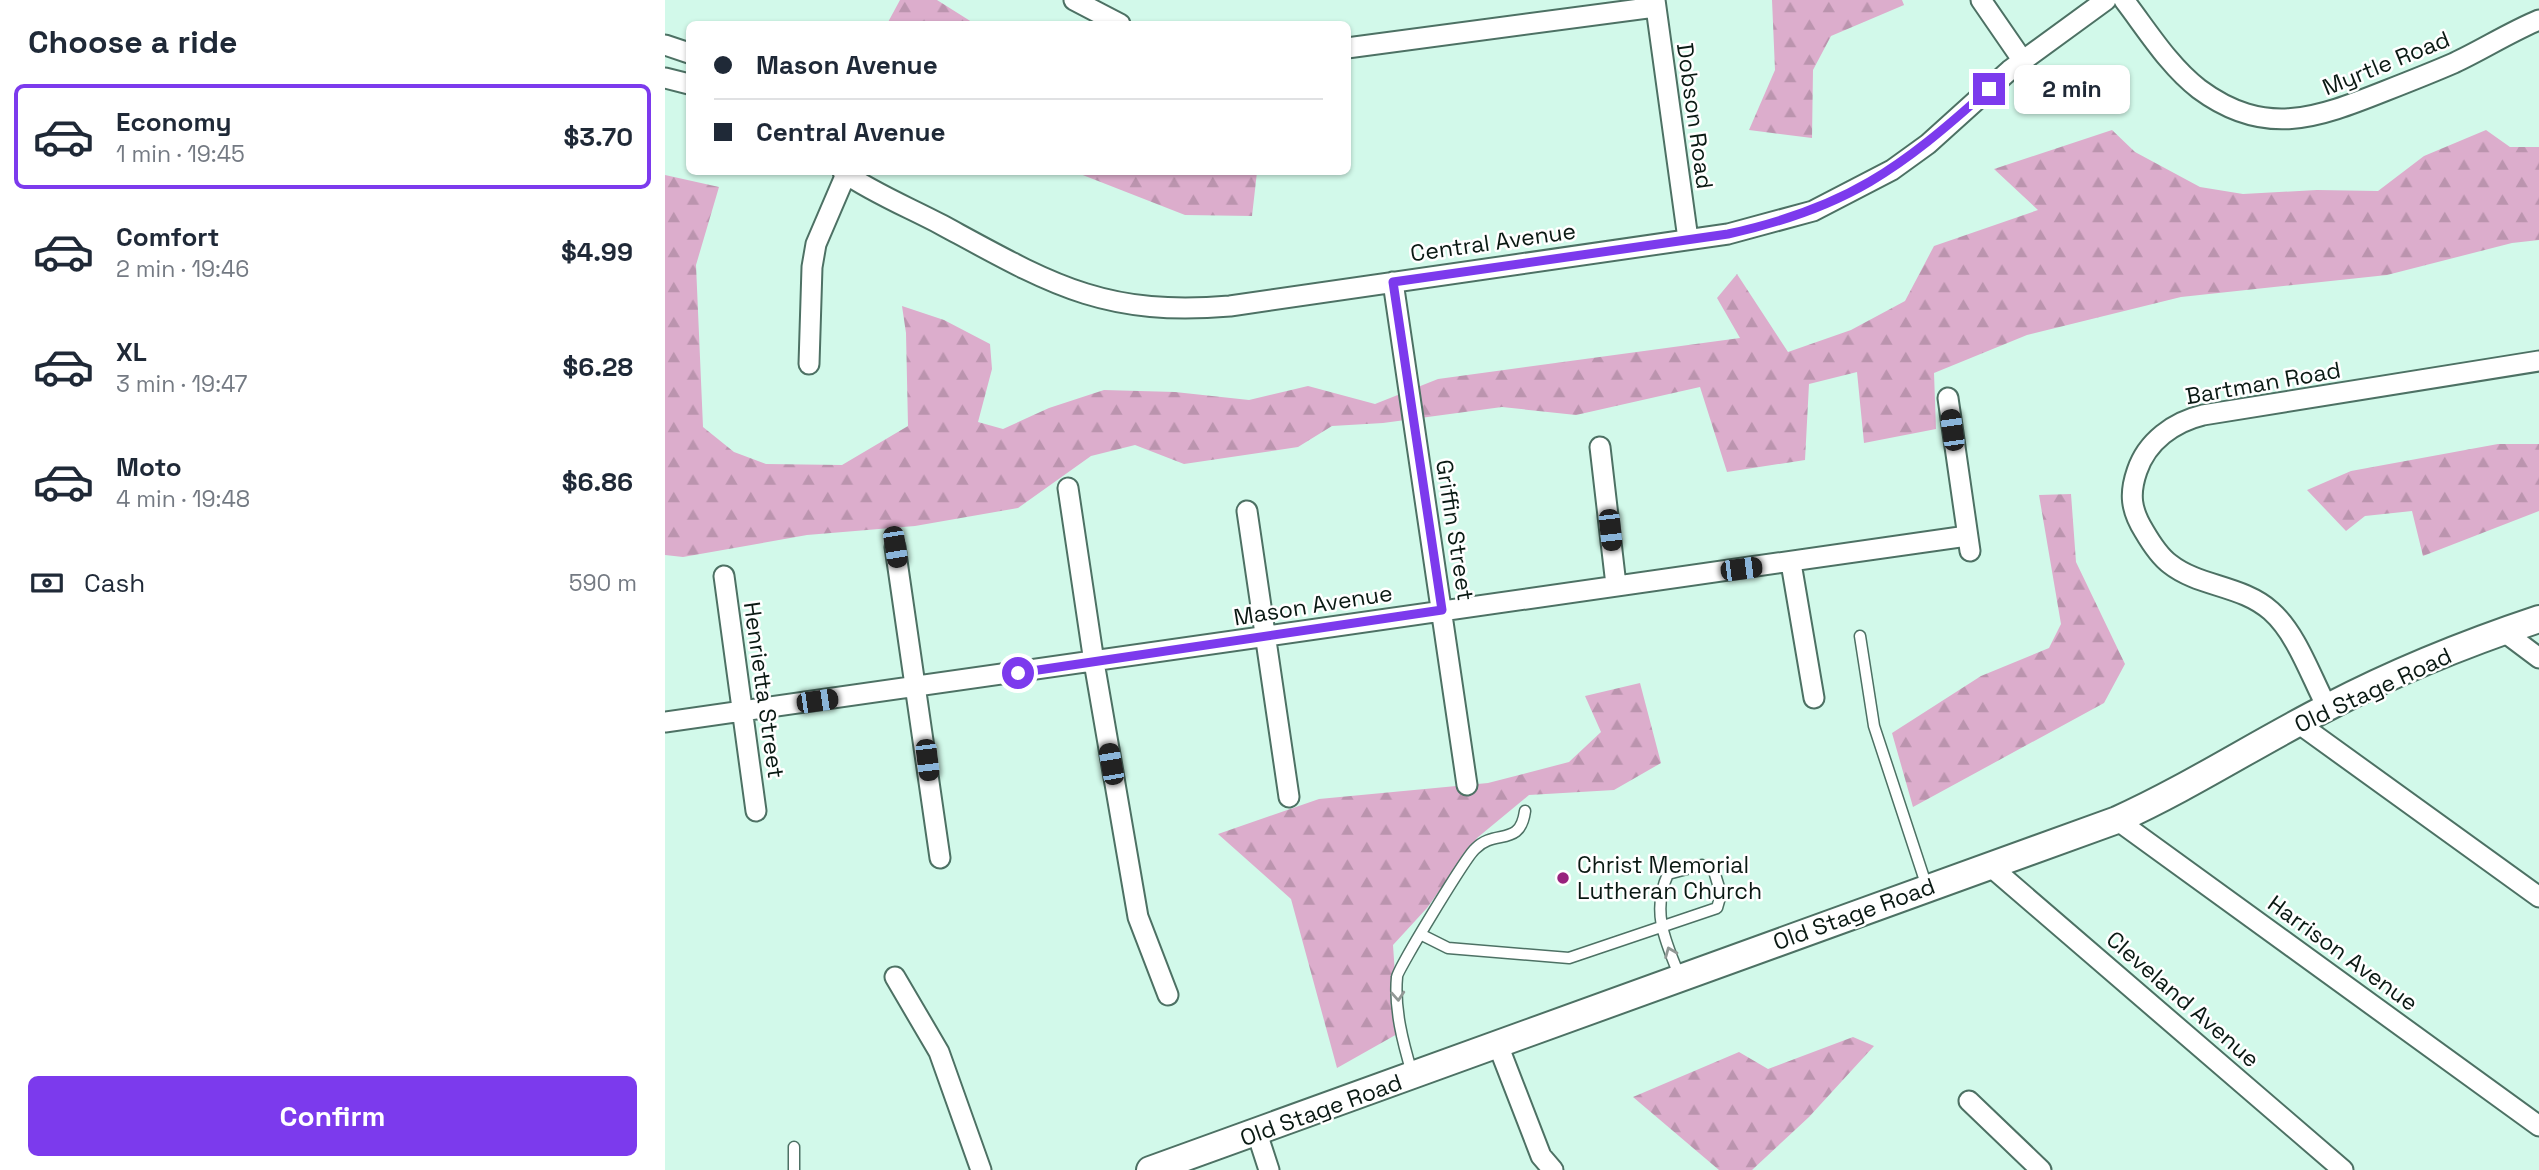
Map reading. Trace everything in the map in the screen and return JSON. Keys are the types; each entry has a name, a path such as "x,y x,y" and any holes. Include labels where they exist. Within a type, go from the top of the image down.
{"street":[{"path":"1074,0 1114,21"},
{"path":"1981,0 2023,61"},
{"name":"Central Avenue","path":"850,175 1021,269 1076,292 1123,304 1158,309 1218,307 1771,225 1854,192 1928,144 2023,61 2106,0"},
{"name":"Myrtle Road","path":"2124,0 2172,62 2201,90 2242,111 2281,119 2304,119 2335,113 2453,64 2539,20"},
{"path":"1351,47 1655,4"},
{"name":"Dobson Road","path":"1655,4 1688,239"},
{"path":"665,45 686,52"},
{"path":"665,78 686,83"},
{"path":"809,364 812,267 816,244 844,175"},
{"name":"Griffin Street","path":"1393,282 1467,786"},
{"name":"Bartman Road","path":"2327,707 2291,639 2269,608 2230,587 2171,565 2157,551 2131,504 2133,484 2148,450 2175,425 2203,415 2539,362"},
{"name":"Mason Avenue","path":"665,722 1616,585 1969,544 1948,398"},
{"path":"1600,447 1616,585"},
{"path":"1068,488 1094,662 1138,917 1168,995"},
{"path":"1247,511 1289,797"},
{"path":"895,547 940,858"},
{"path":"1791,563 1814,698"},
{"name":"Henrietta Street","path":"724,576 756,811"},
{"name":"Old Stage Road","path":"1150,1170 2117,820 2171,796 2327,707 2503,631 2539,619"},
{"path":"2503,631 2539,658"},
{"path":"2298,723 2539,897"},
{"name":"Harrison Avenue","path":"2117,820 2539,1126"},
{"name":"Cleveland Avenue","path":"1990,866 2343,1170"},
{"path":"895,977 939,1052 981,1170"},
{"path":"1498,1045 1541,1156 1553,1170"},
{"path":"1969,1101 2041,1170"},
{"path":"1257,1133 1269,1170"}],"lane":[{"path":"1860,636 1874,726 1927,888"},
{"path":"1413,1077 1401,1038 1397,975 1475,848 1499,837 1516,834 1523,827 1525,811"},
{"path":"1422,934 1448,948 1569,958 1593,953 1659,927 1717,908 1721,894 1714,871 1702,865 1668,874 1660,890 1659,927 1680,977"},
{"path":"794,1170 795,1147"}],"green space":[{"path":"900,0 937,0 970,21 889,21"},
{"path":"1772,0 1902,0 1904,5 1831,36 1813,70 1812,138 1749,130 1775,70"},
{"path":"2112,130 2135,152 2200,187 2243,194 2317,190 2378,191 2424,156 2486,130 2510,147 2539,147 2539,240 2512,243 2387,275 2181,297 2027,335 1934,373 1936,429 1864,443 1857,372 1809,384 1805,460 1727,472 1700,387 1576,415 1502,407 1383,423 1332,426 1298,447 1184,464 1135,445 1091,456 1018,508 915,526 807,535 683,557 665,555 665,175 719,187 696,265 703,427 734,452 766,464 842,465 908,426 906,333 902,306 944,320 990,344 992,369 978,422 1003,429 1049,408 1104,390 1175,392 1249,400 1308,386 1375,404 1438,379 1740,338 1717,298 1737,274 1788,352 1851,330 1905,301 1934,246 2038,210 1994,169"},
{"path":"1083,175 1257,175 1252,216 1185,215"},
{"path":"2498,444 2539,444 2539,511 2423,556 2412,511 2365,516 2346,531 2307,490 2351,471"},
{"path":"2071,494 2076,562 2125,664 2104,703 1913,807 1892,733 1981,676 2049,648 2061,624 2039,495"},
{"path":"1640,683 1661,763 1614,790 1529,795 1477,838 1427,908 1393,945 1399,1033 1337,1068 1291,899 1218,834 1319,799 1488,783 1569,762 1601,732 1585,696"},
{"path":"1853,1037 1874,1046 1809,1117 1752,1170 1719,1170 1633,1097 1739,1052 1768,1069"}],"place":[{"name":"Christ Memorial Lutheran Church","path":"1563,878"}],"route":[{"path":"1018,673 1442,610 1393,282 1728,234 1771,225 1813,211 1892,170 1928,144 1989,89"}]}
